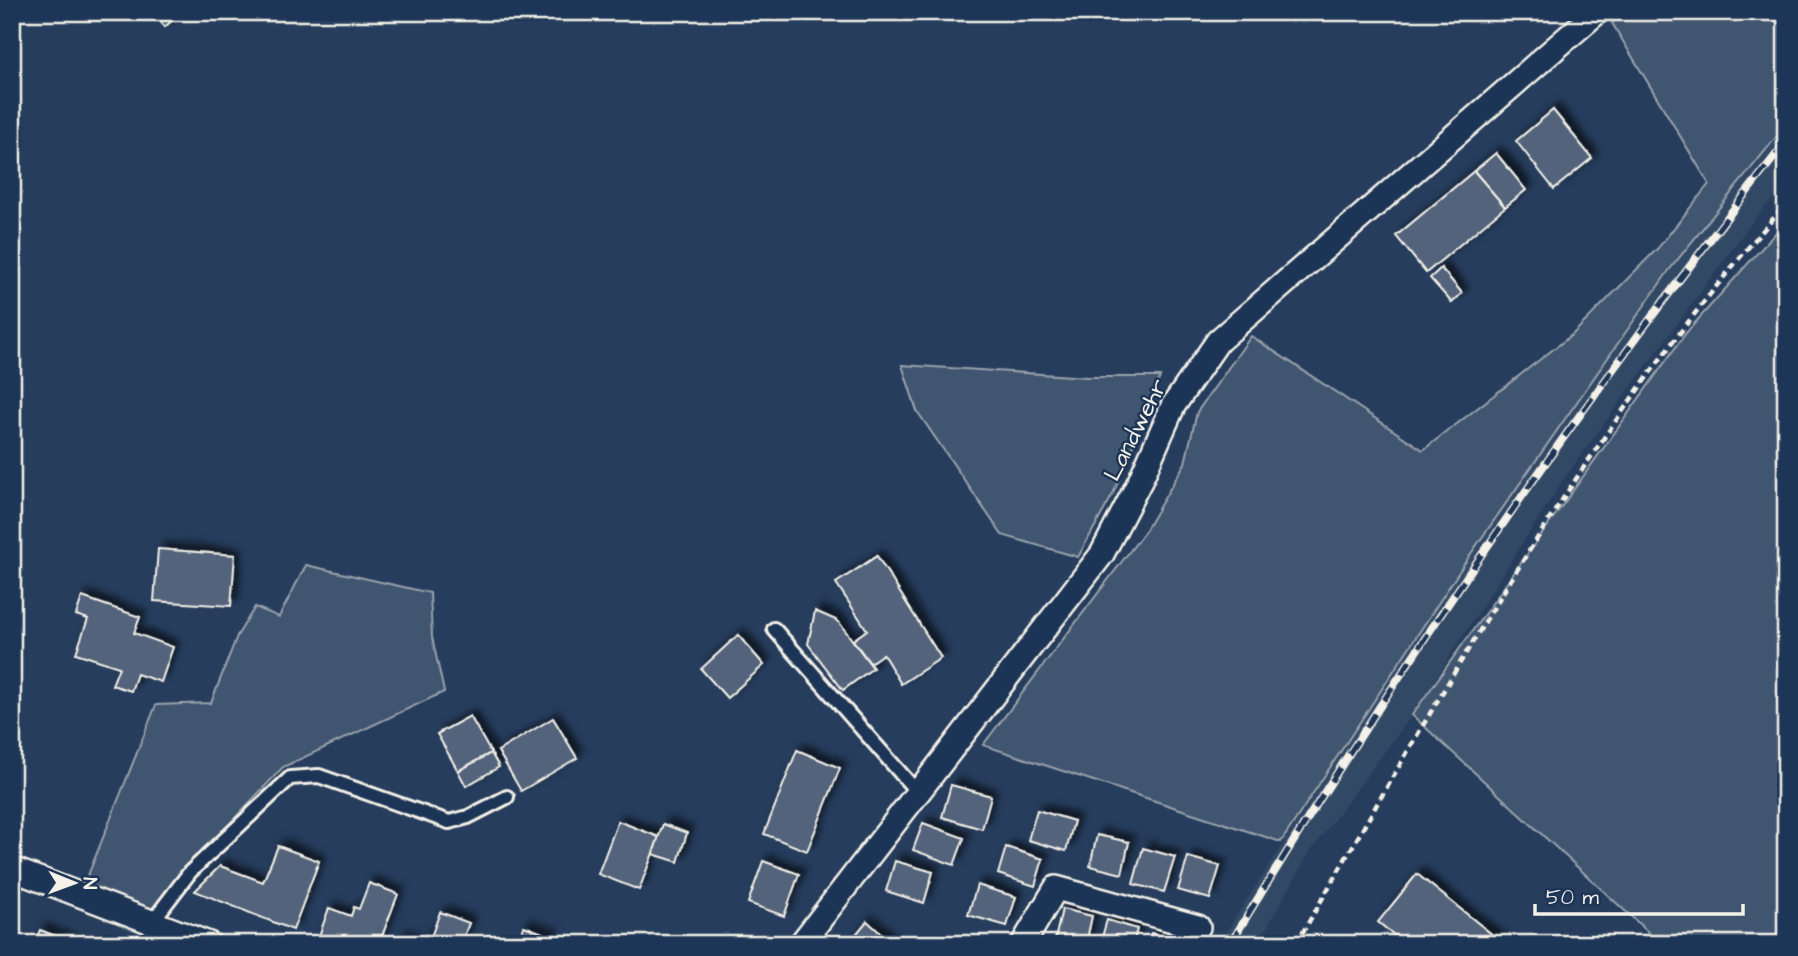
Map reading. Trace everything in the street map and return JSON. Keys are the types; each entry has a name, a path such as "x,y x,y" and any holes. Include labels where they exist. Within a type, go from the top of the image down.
{"street":[{"name":"Landwehr","path":"801,944 1102,554 1140,481 1173,406 1218,341 1597,12"},
{"path":"12,869 209,944"},
{"path":"1023,944 1056,888 1198,927"}],"lane":[{"path":"775,629 918,793"},
{"path":"152,922 190,872 290,778 319,776 449,822 468,817 507,797"}],"path":[{"path":"1296,944 1550,516 1659,359 1743,252 1786,204"}],"shaded area":[{"path":"1625,12 1786,12 1786,125 1670,269 1474,549 1281,842 983,745 1145,531 1185,463 1197,412 1251,336 1423,450 1573,334 1658,248 1709,184 1612,23"},
{"path":"1786,125 1786,185 1754,219 1565,477 1412,715 1310,852 1257,944 1218,944 1474,549 1670,269"},
{"path":"1786,221 1786,944 1661,944 1412,715 1686,333"},
{"path":"902,365 1087,377 1160,377 1113,494 1078,557 1002,535 917,411"},
{"path":"306,565 430,593 432,637 444,692 283,767 184,872 148,917 81,893 156,705 211,703 237,636 255,607 279,617"}],"building":[{"path":"152,12 181,12 165,27"},
{"path":"1553,110 1592,158 1554,189 1516,141"},
{"path":"1496,153 1526,190 1505,207 1474,171"},
{"path":"1474,171 1505,207 1426,273 1396,236"},
{"path":"1441,268 1462,293 1452,303 1430,278"},
{"path":"158,549 235,555 231,606 154,601"},
{"path":"877,556 941,658 901,684 883,654 870,663 853,640 867,630 836,583"},
{"path":"82,597 140,617 134,633 173,647 161,682 137,674 131,691 112,685 119,667 76,653 88,619 76,615"},
{"path":"815,611 838,621 873,668 843,690 808,644"},
{"path":"738,635 764,665 727,698 701,669"},
{"path":"470,716 491,753 458,771 437,734"},
{"path":"553,718 577,758 521,791 498,751"},
{"path":"797,750 840,768 807,851 764,834"},
{"path":"491,753 499,767 466,786 458,771"},
{"path":"951,785 991,796 982,829 942,817"},
{"path":"1037,810 1074,821 1066,851 1028,840"},
{"path":"618,821 659,837 639,890 598,874"},
{"path":"923,823 964,838 954,865 913,850"},
{"path":"663,824 687,833 678,862 653,854"},
{"path":"1097,835 1129,842 1122,874 1090,866"},
{"path":"278,846 319,861 293,930 195,891 220,866 263,882"},
{"path":"1006,847 1043,859 1035,886 998,874"},
{"path":"1143,848 1175,857 1164,892 1133,884"},
{"path":"1188,857 1220,866 1210,899 1178,890"},
{"path":"763,861 799,874 784,916 748,903"},
{"path":"895,861 933,872 924,903 886,891"},
{"path":"1417,874 1504,944 1405,944 1378,922"},
{"path":"369,883 398,894 379,944 339,944 319,936 329,908 351,916 354,907 359,909"},
{"path":"977,885 1016,897 1007,926 968,915"},
{"path":"1062,909 1092,916 1086,944 1054,944"},
{"path":"440,912 469,923 461,944 423,944 426,935 431,937"},
{"path":"1107,920 1137,929 1133,944 1100,944"},
{"path":"867,921 893,944 848,944"},
{"path":"524,926 553,937 550,944 518,944"},
{"path":"40,930 76,944 34,944"},
{"path":"1151,933 1181,941 1180,944 1148,944"},
{"path":"401,936 421,944 398,944"}],"railway":[{"path":"1230,944 1360,737 1496,534 1638,336 1786,142"}]}
